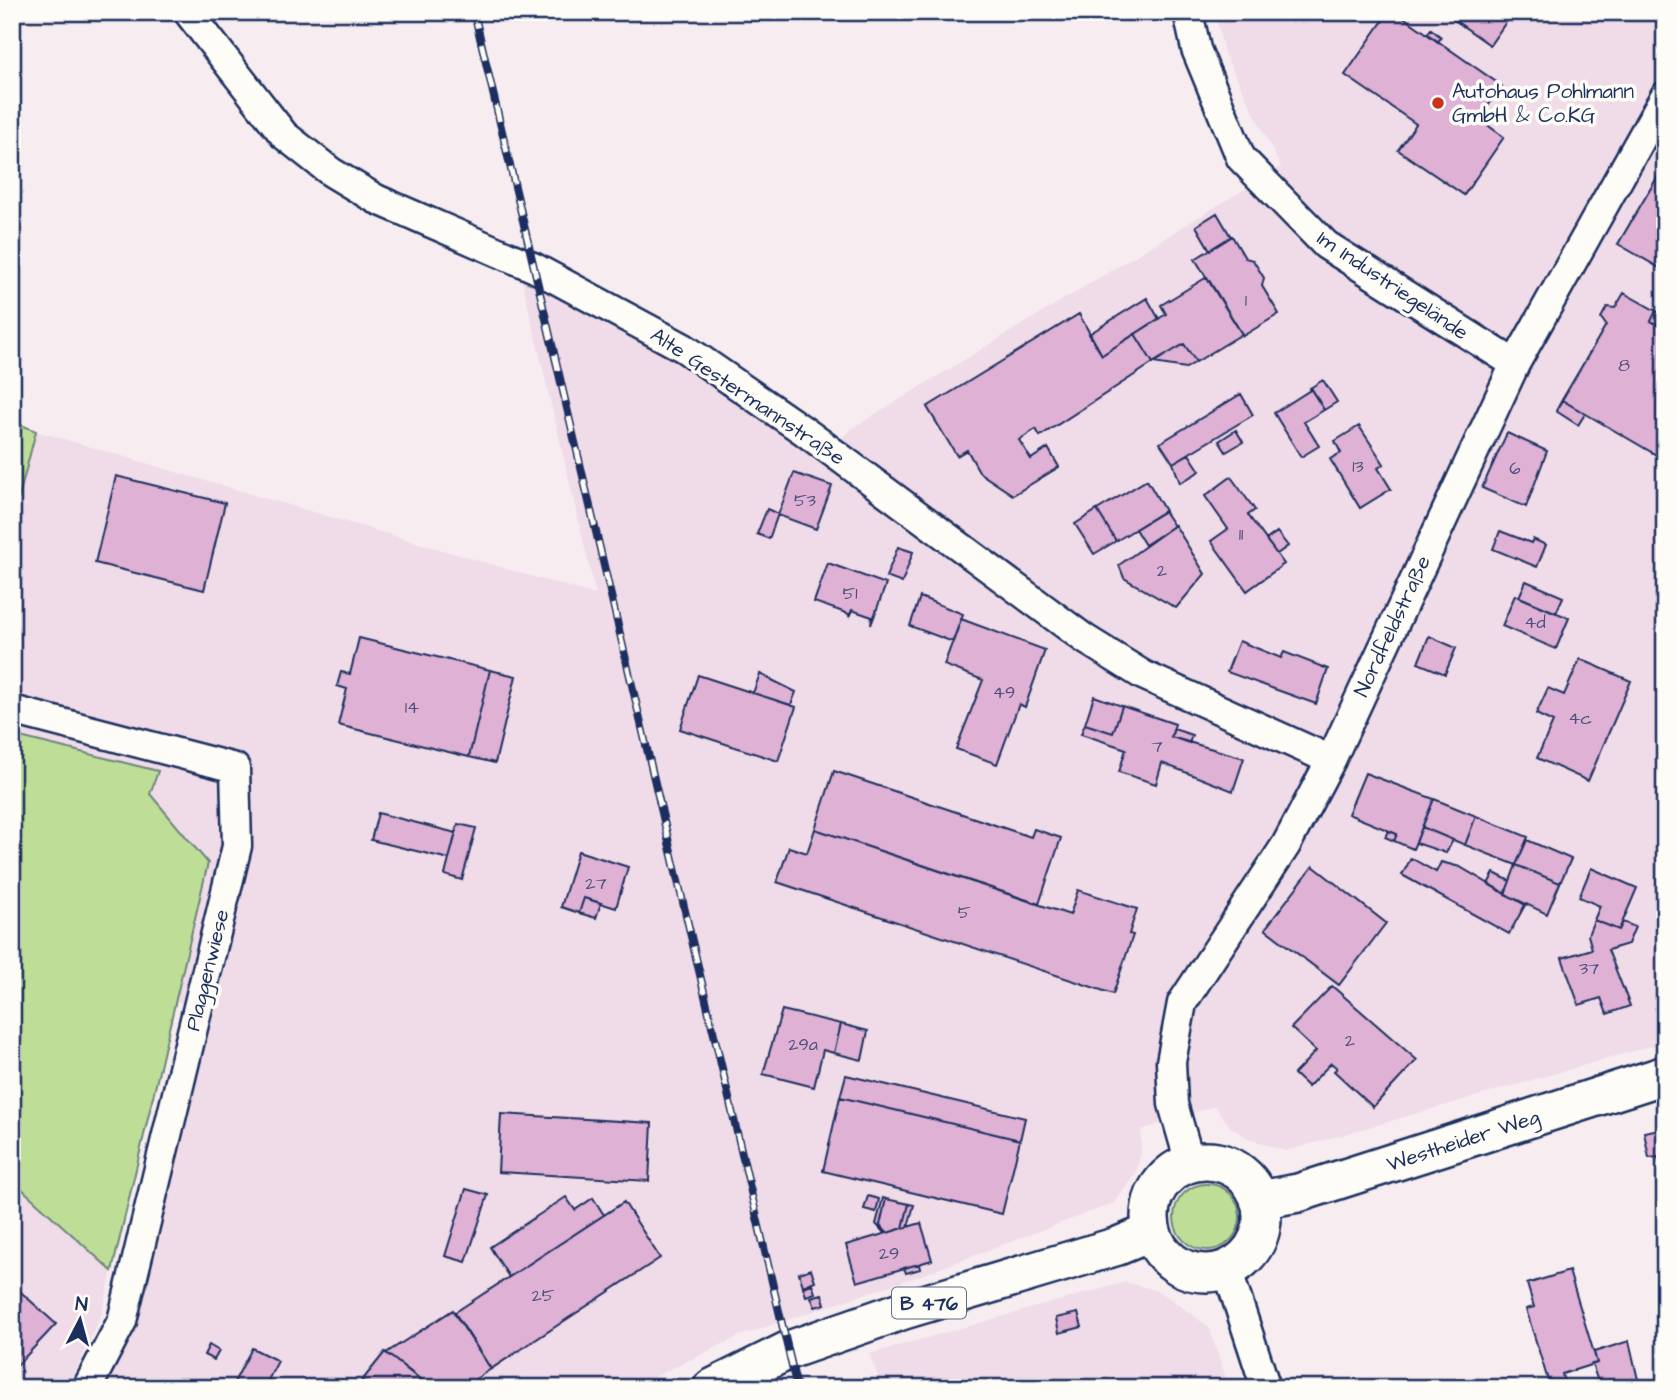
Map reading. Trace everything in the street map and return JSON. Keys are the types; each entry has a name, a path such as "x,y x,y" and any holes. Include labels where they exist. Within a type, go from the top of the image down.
{"main road":[{"name":"Westheider Weg","path":"1259,1200 1298,1193 1665,1075"},
{"path":"1204,1160 1232,1167 1244,1175 1259,1200 1262,1216 1260,1233 1241,1261 1227,1269 1208,1273 1181,1266 1160,1249 1152,1232 1150,1214 1153,1198 1161,1182 1174,1170 1189,1163 1204,1160"},
{"name":"B 476","path":"712,1388 789,1350 904,1310 1118,1246 1152,1232"}],"street":[{"name":"Alte Gestermannstraße","path":"188,12 284,135 331,172 376,199 535,268 684,348 804,431 1085,639 1143,675 1331,760"},
{"name":"Im Industriegelände","path":"1188,12 1196,49 1241,158 1326,245 1515,364"},
{"name":"Nordfeldstraße","path":"1189,1163 1173,1104 1171,1062 1182,1003 1286,845 1331,760 1515,364 1665,96"},
{"name":"Plaggenwiese","path":"12,710 234,768 237,846 122,1321 87,1388"},
{"path":"1227,1269 1266,1388"}],"shaded area":[{"path":"1215,12 1665,12 1665,1042 1286,1151 1252,1140 1230,1127 1215,1106 1141,1130 1141,1152 1136,1173 1114,1203 925,1274 742,1335 656,1376 639,1388 104,1388 133,1330 212,1009 176,1001 208,863 149,794 158,771 12,735 12,524 36,431 596,595 522,280 690,366 822,458 851,429 1281,167 1224,53"},
{"path":"12,1180 112,1271 102,1313 68,1388 12,1388"},
{"path":"1126,1282 1161,1292 1209,1327 1229,1388 883,1388 869,1354"}],"green space":[{"path":"19,424 36,431 12,524 12,428"},
{"path":"12,735 158,771 150,794 208,863 112,1271 12,1180"},
{"path":"1207,1184 1220,1187 1230,1194 1237,1204 1240,1217 1237,1230 1230,1240 1220,1247 1207,1250 1194,1247 1184,1240 1177,1230 1174,1217 1177,1204 1184,1194 1194,1187"}],"building":[{"name":"Autohaus Pohlmann GmbH & Co.KG","path":"1389,12 1396,12 1502,86 1479,119 1504,137 1464,195 1398,150 1416,124 1345,75"},
{"path":"1443,12 1513,12 1490,45"},
{"path":"1431,29 1441,37 1438,42 1427,34"},
{"path":"1665,164 1665,271 1618,244"},
{"path":"1217,213 1231,237 1210,250 1196,226"},
{"path":"1232,236 1245,258 1253,260 1264,278 1262,286 1279,314 1243,336 1195,259"},
{"path":"1207,277 1242,334 1196,362 1184,344 1153,363 1135,334 1166,314 1161,305"},
{"path":"1624,293 1656,311 1651,321 1665,329 1665,460 1562,400 1606,325 1601,318 1607,307 1615,308"},
{"path":"1147,298 1159,319 1102,355 1089,334"},
{"path":"1656,311 1665,316 1665,329 1651,321"},
{"path":"1079,314 1102,355 1135,334 1153,363 1040,436 1036,429 1019,440 1031,459 1048,448 1059,467 1013,495 980,473 967,450 957,456 927,407"},
{"path":"1184,344 1196,362 1186,368 1153,363"},
{"path":"1323,380 1337,402 1324,410 1310,388"},
{"path":"1312,389 1324,410 1304,422 1319,446 1301,457 1274,413"},
{"path":"1241,394 1253,415 1173,463 1160,443"},
{"path":"1562,400 1585,414 1578,425 1556,411"},
{"path":"1359,426 1384,464 1378,468 1391,489 1360,508 1330,459 1341,453 1335,441"},
{"path":"1236,430 1243,442 1226,452 1219,441"},
{"path":"1507,433 1547,451 1526,507 1482,488"},
{"path":"1189,454 1200,471 1180,483 1173,463"},
{"path":"794,473 832,486 816,529 778,515"},
{"path":"116,476 225,503 204,590 95,563"},
{"path":"1231,477 1255,510 1248,515 1284,564 1247,591 1211,541 1228,529 1205,496"},
{"path":"1147,480 1165,511 1116,541 1097,510"},
{"path":"767,509 778,514 769,539 757,534"},
{"path":"1097,510 1116,541 1094,554 1075,524"},
{"path":"1164,511 1174,526 1145,545 1135,529"},
{"path":"1175,525 1205,574 1176,608 1124,578 1119,565"},
{"path":"1500,531 1531,543 1533,539 1546,545 1537,567 1493,549"},
{"path":"1277,532 1288,546 1277,554 1266,540"},
{"path":"898,547 913,552 902,583 886,577"},
{"path":"828,563 886,584 871,625 872,617 852,610 849,617 849,614 814,602"},
{"path":"1526,581 1563,597 1556,613 1519,597"},
{"path":"1515,595 1569,618 1556,649 1502,626"},
{"path":"920,597 963,614 953,642 910,626"},
{"path":"961,619 1045,650 1025,707 1019,704 997,764 956,749 983,680 944,665"},
{"path":"1429,636 1456,648 1445,674 1418,663"},
{"path":"359,638 490,670 469,757 338,725 347,689 337,686 341,672 350,674"},
{"path":"1239,641 1281,658 1284,652 1328,669 1316,704 1227,672"},
{"path":"1580,659 1631,681 1588,781 1537,758 1553,722 1536,714 1548,688 1564,695"},
{"path":"490,670 516,676 495,763 469,757"},
{"path":"760,674 796,692 791,705 753,693"},
{"path":"698,675 796,707 778,761 680,729"},
{"path":"1094,696 1122,706 1113,733 1085,724"},
{"path":"1122,706 1175,724 1171,737 1244,758 1233,791 1162,763 1156,784 1119,772 1126,749 1081,734 1085,724 1113,733"},
{"path":"1174,729 1192,735 1189,743 1171,737"},
{"path":"834,771 1031,837 1034,829 1061,838 1039,904 815,829"},
{"path":"1365,773 1434,799 1413,849 1394,841 1397,834 1348,814"},
{"path":"1434,799 1476,816 1465,845 1422,827"},
{"path":"378,813 456,833 449,859 371,840"},
{"path":"1476,816 1528,837 1516,865 1465,845"},
{"path":"458,824 476,828 462,880 445,875"},
{"path":"1422,827 1453,840 1446,853 1416,843"},
{"path":"815,829 1070,915 1078,890 1137,909 1129,934 1133,935 1113,994 777,882 789,847 807,853"},
{"path":"1388,831 1397,834 1394,841 1385,837"},
{"path":"1527,840 1571,859 1560,883 1516,865"},
{"path":"578,851 628,867 616,908 584,898 579,913 561,907"},
{"path":"1411,858 1436,872 1441,862 1460,867 1525,905 1509,934 1402,875"},
{"path":"1516,865 1560,883 1547,914 1505,894"},
{"path":"1313,866 1386,923 1339,985 1265,929"},
{"path":"1591,868 1637,888 1619,930 1594,920 1600,906 1579,897"},
{"path":"1494,873 1510,881 1505,894 1488,884"},
{"path":"584,898 601,903 596,918 579,913"},
{"path":"1594,920 1619,930 1623,922 1635,927 1628,944 1608,950 1630,1006 1607,1014 1601,998 1579,1005 1562,958 1592,949 1588,935"},
{"path":"1332,986 1417,1060 1373,1107 1334,1071 1337,1068 1331,1063 1308,1087 1294,1074 1316,1051 1291,1028"},
{"path":"782,1010 841,1024 834,1053 823,1050 814,1087 763,1074"},
{"path":"841,1024 868,1031 862,1060 834,1053"},
{"path":"846,1075 1025,1118 1020,1140 840,1097"},
{"path":"840,1097 1020,1140 1002,1214 823,1171"},
{"path":"501,1114 652,1123 649,1181 498,1172"},
{"path":"1665,1128 1664,1187 1658,1157 1649,1158 1644,1132"},
{"path":"466,1189 488,1195 466,1262 445,1256"},
{"path":"868,1196 879,1199 876,1212 864,1209"},
{"path":"566,1197 575,1210 593,1198 604,1215 509,1277 490,1247"},
{"path":"883,1198 886,1199 880,1225 885,1234 876,1224"},
{"path":"886,1199 909,1204 903,1228 887,1233 880,1225"},
{"path":"624,1202 660,1258 491,1369 454,1313"},
{"path":"909,1204 914,1205 908,1227 903,1228"},
{"path":"921,1223 932,1260 857,1282 846,1245"},
{"path":"919,1264 920,1269 906,1273 904,1268"},
{"path":"811,1269 815,1281 803,1286 799,1273"},
{"path":"1569,1271 1597,1363 1562,1374 1564,1382 1550,1387 1526,1309 1534,1307 1527,1284"},
{"path":"12,1284 56,1324 12,1371"},
{"path":"812,1284 815,1293 806,1296 803,1287"},
{"path":"822,1294 825,1304 815,1307 811,1297"},
{"path":"453,1310 491,1369 471,1382 470,1388 453,1385 432,1388 386,1353"},
{"path":"1078,1313 1082,1327 1059,1333 1056,1318"},
{"path":"1629,1341 1640,1388 1600,1388 1592,1364 1597,1363 1594,1352"},
{"path":"209,1345 219,1351 214,1360 204,1355"},
{"path":"252,1348 278,1361 264,1388 231,1388"},
{"path":"385,1352 424,1383 420,1388 356,1388"},
{"path":"1564,1382 1566,1388 1547,1388 1550,1387"}],"railway":[{"path":"474,12 797,1388"}],"place":[{"name":"Autohaus Pohlmann GmbH & Co.KG","path":"1438,103"}]}
